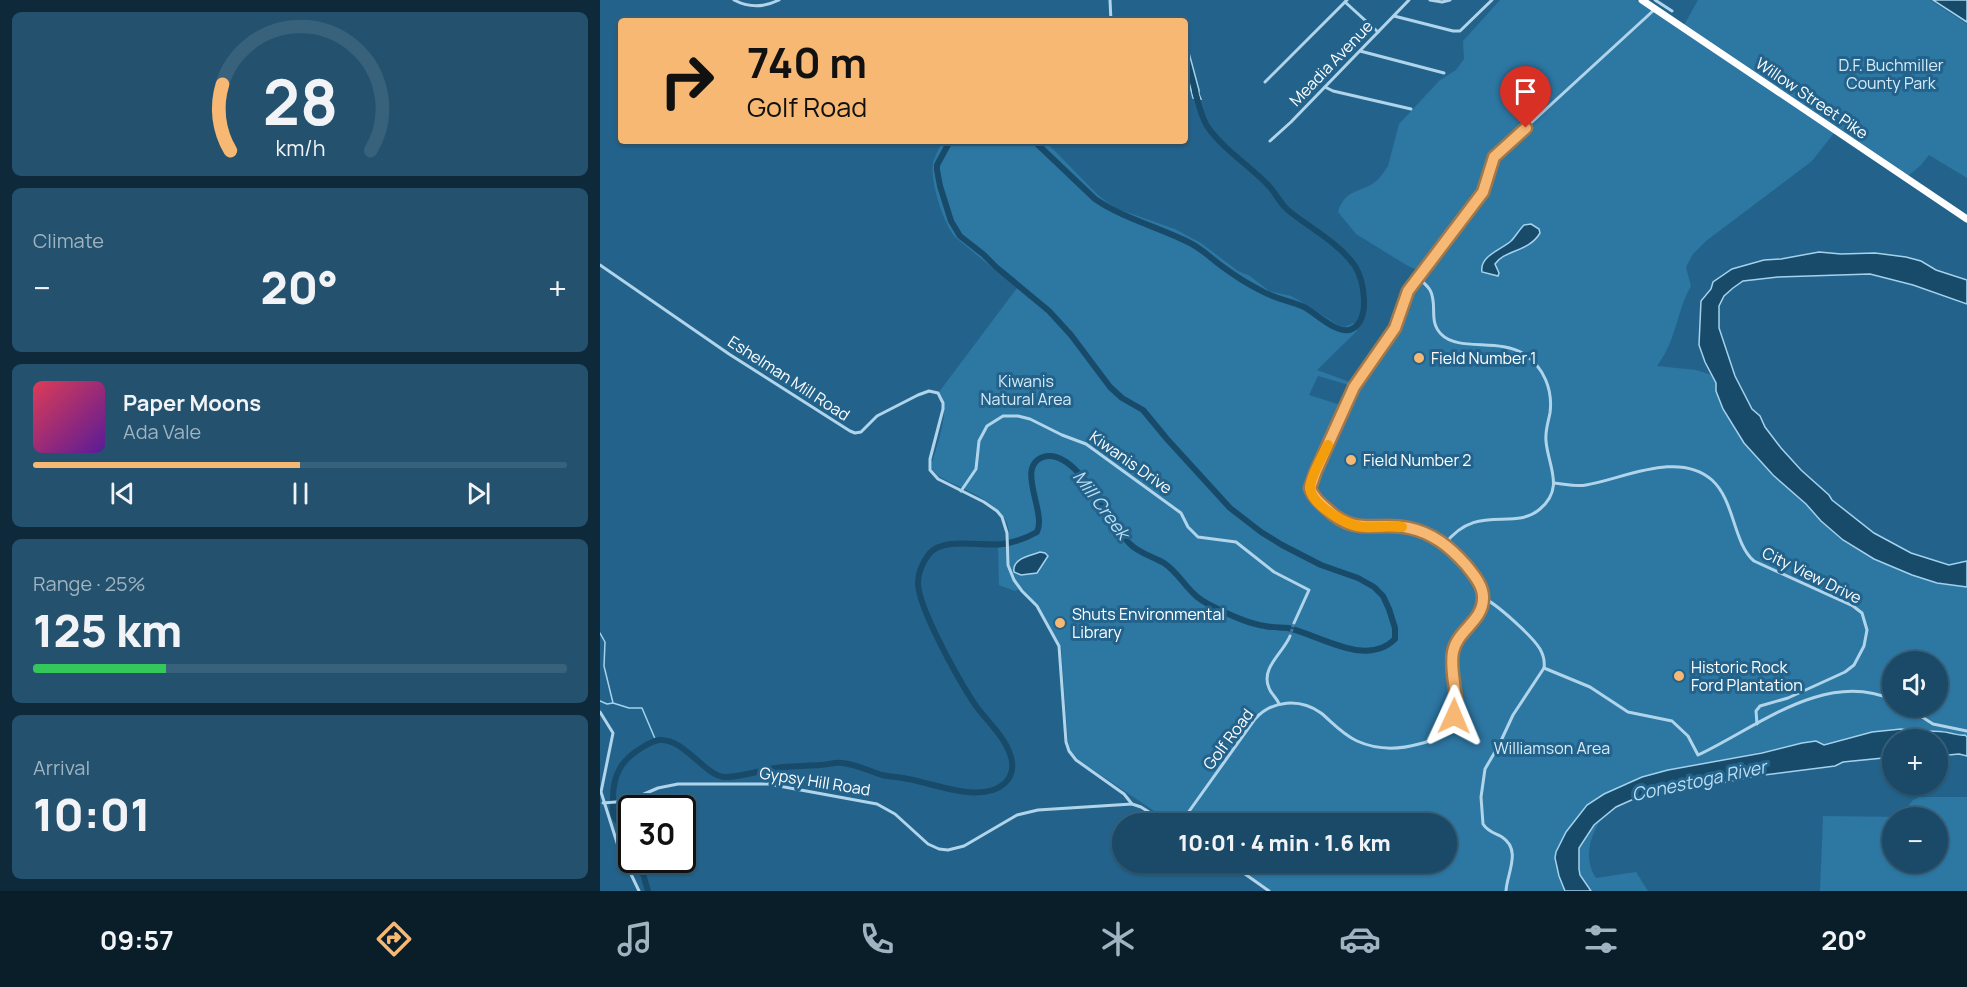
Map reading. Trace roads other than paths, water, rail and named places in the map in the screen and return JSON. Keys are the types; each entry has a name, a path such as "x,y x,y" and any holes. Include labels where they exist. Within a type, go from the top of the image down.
{"highway":[{"name":"Willow Street Pike","path":"1642,0 1967,219"}],"street":[{"path":"734,0 756,6 768,5 778,0"},
{"path":"1110,0 1111,18"},
{"name":"Meadia Avenue","path":"1270,141 1409,0"},
{"path":"1430,0 1442,2 1450,0"},
{"path":"1394,16 1460,31 1492,0"},
{"path":"1655,0 1672,11"},
{"path":"1265,82 1346,1 1378,32"},
{"path":"1290,636 1268,674 1269,688 1279,704 1292,703 1311,707 1350,737 1378,747 1407,747 1435,739 1449,726 1455,712 1456,696 1452,661 1454,648 1462,633 1480,613 1483,598 1480,585 1445,544 1428,534 1410,528 1391,526 1366,528 1342,521 1323,506 1312,494 1310,488 1354,387 1395,328 1408,291 1417,277 1483,192 1492,160 1655,9"},
{"path":"1359,51 1444,73"},
{"path":"1325,87 1333,91 1410,109"},
{"name":"Eshelman Mill Road","path":"600,265 729,354 850,431 861,432 877,416 918,395 929,391 938,393 943,409 930,459 930,470 938,479 997,511 1002,517 1007,533 1008,565 1014,580 1037,606 1059,646 1068,749 1076,760 1127,797 1132,804 1151,813"},
{"path":"1417,277 1431,291 1434,321 1442,335 1458,342 1498,345 1524,354 1540,370 1548,384 1550,395 1551,406 1546,436 1554,483 1549,499 1535,512 1519,518 1477,521 1459,530 1445,544"},
{"name":"Kiwanis Drive","path":"961,491 976,468 979,441 987,426 1004,417 1022,417 1086,444 1181,513 1188,527 1198,537 1236,542 1274,572 1309,590 1294,623"},
{"name":"City View Drive","path":"1554,483 1587,485 1641,470 1666,467 1687,468 1703,474 1714,482 1723,495 1745,549 1754,561 1860,611 1866,622 1867,637 1854,665 1845,672 1788,698 1760,706 1756,711 1757,724"},
{"path":"1483,598 1492,603 1537,644 1544,657 1544,668 1513,715 1483,775 1481,797 1483,824 1489,831 1504,838 1512,851 1506,891"},
{"path":"1544,668 1590,687 1628,711 1672,721 1688,736 1698,755 1796,704 1813,698 1831,694 1869,693 1882,697"},
{"name":"Golf Road","path":"1188,813 1255,719 1279,704"},
{"path":"600,712 613,733 601,788 603,803 621,853 639,891"},
{"path":"1922,717 1933,724 1967,731"},
{"name":"Gypsy Hill Road","path":"603,803 628,801 658,788 678,784 768,784 877,804 895,814 928,844 948,850 964,846 1023,812 1132,804"},
{"path":"1244,873 1269,891"}],"water":[{"path":"1933,0 1967,0 1967,22"},
{"path":"1188,49 1201,99 1193,98 1188,78"},
{"path":"1531,224 1539,229 1540,233 1530,244 1499,259 1495,264 1498,276 1482,272 1482,266 1487,258 1511,241 1524,225"},
{"path":"1819,252 1875,253 1921,261 1936,270 1967,280 1967,304 1913,285 1870,274 1778,277 1743,281 1724,296 1719,306 1719,328 1735,376 1752,409 1760,416 1765,427 1781,448 1832,500 1874,533 1911,553 1949,565 1967,561 1967,587 1937,583 1912,575 1874,559 1843,540 1773,475 1744,443 1723,409 1716,391 1716,383 1699,345 1701,301 1711,289 1713,282 1732,269 1764,260"},
{"path":"1040,552 1048,556 1037,573 1021,575 1014,572 1014,567 1019,561"},
{"name":"Conestoga River","path":"1882,731 1882,758 1843,762 1835,766 1756,776 1707,786 1680,788 1636,798 1616,807 1594,825 1579,848 1580,875 1591,891 1565,891 1559,876 1556,852 1566,832 1587,805 1604,794 1642,777 1668,770 1762,753 1802,743 1816,741 1824,745"},
{"path":"1948,733 1967,737 1967,756 1948,755"}],"waterway":[{"name":"Mill Creek","path":"1037,144 1095,199 1106,206 1190,243 1236,276 1264,292 1304,307 1334,327 1352,329 1358,324 1364,309 1363,290 1355,266 1333,243 1286,208 1269,186 1220,142 1205,122 1195,91"},
{"name":"Mill Creek","path":"618,822 613,814 613,789 617,774 629,757 659,740 677,745 709,771 725,777 775,768 839,763 882,775 962,791 983,792 1004,784 1012,771 1012,760 1007,747 976,706 951,664 925,610 918,579 929,554 944,545 1003,544 1021,540 1037,532 1038,513 1031,480 1035,462 1043,457 1055,457 1068,463 1091,488 1129,543 1168,566 1195,595 1211,606 1253,623 1288,628 1357,650 1383,647 1395,639 1395,628 1389,609 1383,596 1374,587 1358,578 1321,565 1282,545 1230,508 1143,410 1122,398 1110,387 1071,335 1049,311 960,236 951,221 937,170 937,165 948,144"},
{"path":"600,633 605,642 604,666 613,703 629,708 642,708 656,741"},
{"path":"600,701 607,704 613,703"},
{"name":"Mill Creek","path":"643,873 648,891"}],"tunnel":[{"path":"1290,636 1294,623"}],"place":[{"name":"Field Number 1","path":"1419,358"},
{"name":"Field Number 2","path":"1351,460"},
{"name":"Shuts Environmental Library","path":"1060,623"},
{"name":"Historic Rock Ford Plantation","path":"1679,676"}],"park label":[{"name":"D.F. Buchmiller County Park","path":"1891,74"},
{"name":"Kiwanis Natural Area","path":"1026,390"},
{"name":"Williamson Area","path":"1552,748"}]}
